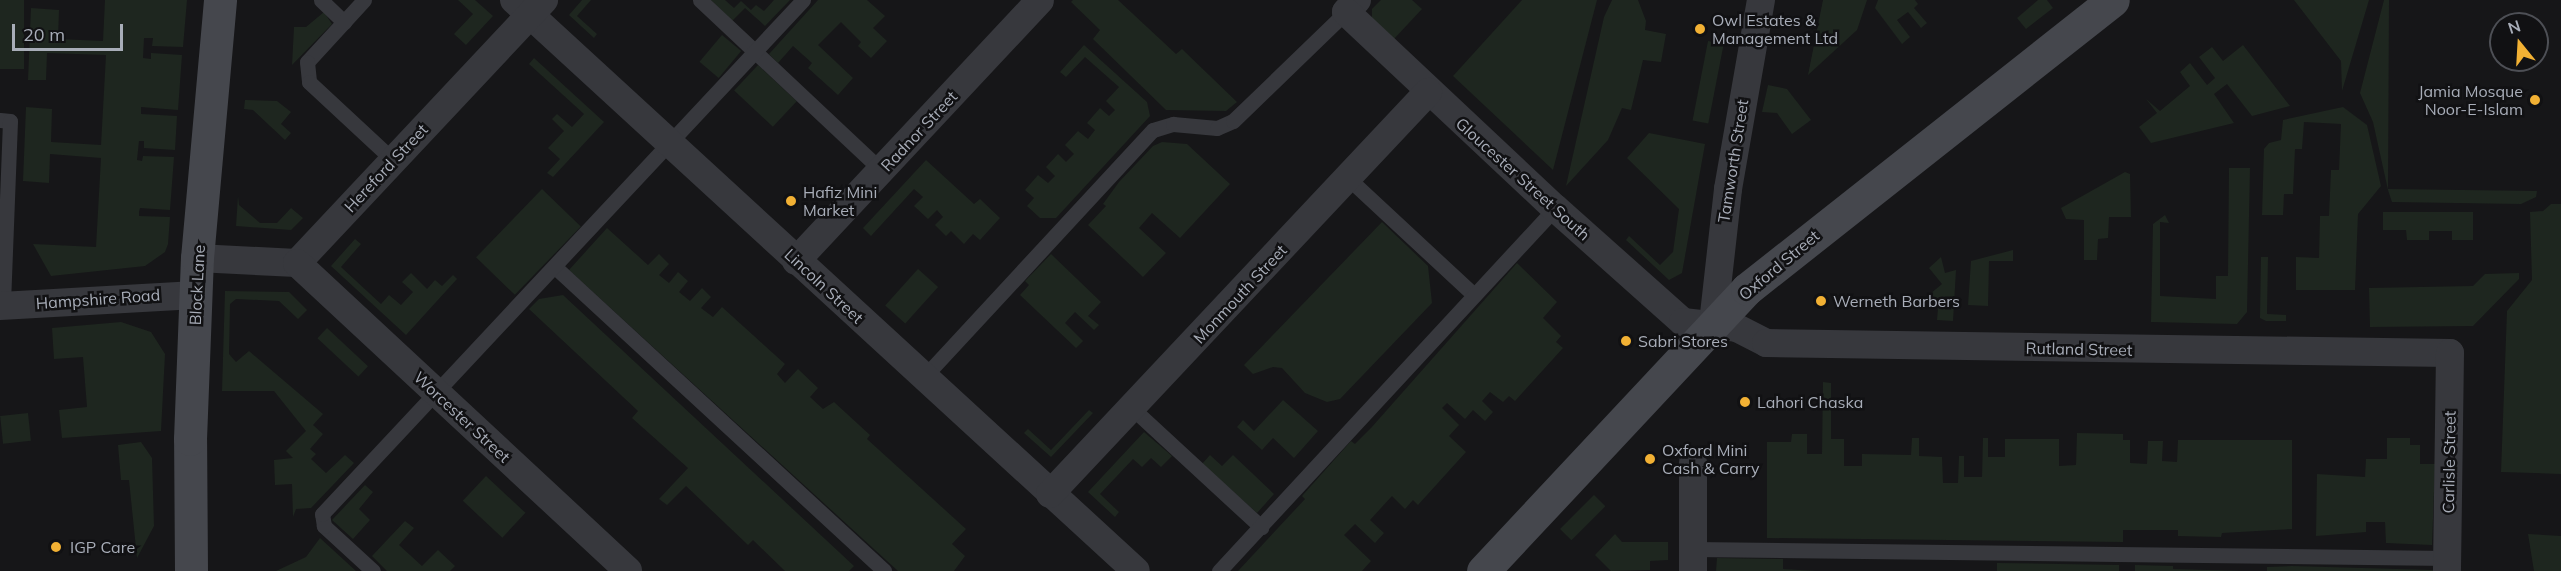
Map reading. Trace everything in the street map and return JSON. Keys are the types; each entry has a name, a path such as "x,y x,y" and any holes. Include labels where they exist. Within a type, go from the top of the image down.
{"main road":[{"name":"Block Lane","path":"191,571 190,439 197,258 220,0"},
{"name":"Oxford Street","path":"1483,571 1747,289 2114,0"}],"street":[{"name":"Radnor Street","path":"796,261 1040,0"},
{"name":"Tamworth Street","path":"1713,323 1728,189 1761,0"},
{"name":"Lincoln Street","path":"529,5 670,144 1136,571"},
{"name":"Hereford Street","path":"297,263 393,160 529,5"},
{"name":"Gloucester Street South","path":"1351,6 1428,92 1683,322 1713,323"},
{"name":"Monmouth Street","path":"1050,494 1428,92"},
{"path":"197,258 297,263"},
{"name":"Worcester Street","path":"297,263 628,571"},
{"name":"Hampshire Road","path":"2,306 196,295"},
{"name":"Rutland Street","path":"1713,323 1737,328 1766,343 2450,353"},
{"name":"Carlisle Street","path":"2448,564 2450,353"},
{"path":"1693,463 1693,560"}],"lane":[{"path":"321,0 344,22"},
{"path":"364,0 307,62 309,82 393,160"},
{"path":"700,0 882,171"},
{"path":"374,571 324,526 322,514 803,0"},
{"path":"923,378 1153,130 1173,124 1217,128 1233,121 1351,6"},
{"path":"0,120 10,121 2,306"},
{"path":"1348,178 1474,295"},
{"path":"1219,571 1555,208"},
{"path":"555,267 884,571"},
{"path":"1132,408 1261,527"},
{"path":"1693,560 2448,564"}],"shaded area":[{"path":"0,0 24,0 24,69 0,69"},
{"path":"105,0 187,0 183,47 152,46 153,38 144,38 143,58 151,59 151,53 182,55 178,110 141,107 141,114 177,116 175,150 144,148 144,141 139,141 137,160 142,161 143,156 174,157 170,210 140,208 139,212 139,216 170,217 168,244 165,252 145,266 51,276 33,244 96,247 101,158 50,154 49,183 23,181 26,107 52,109 51,142 101,145 106,55 47,53 46,80 28,80 31,8 59,10 58,39 103,41"},
{"path":"458,0 475,0 493,16 466,45 454,34 473,14"},
{"path":"582,0 591,0 577,16 597,34 594,38 569,15"},
{"path":"711,0 725,0 734,8 741,1 751,10 756,5 764,11 774,0 790,0 765,26 745,8 732,21"},
{"path":"818,0 867,0 885,16 873,28 887,41 871,58 858,46 861,42 841,22 818,45 853,78 838,95 808,68 812,63 793,46 778,63 769,54"},
{"path":"1073,0 1118,0 1176,54 1182,49 1237,102 1226,111 1166,110 1093,39 1100,30 1071,2"},
{"path":"1381,0 1412,0 1422,9 1393,40 1372,20 1372,9"},
{"path":"1522,0 1597,0 1553,170 1453,76"},
{"path":"1612,0 1638,0 1646,21 1645,30 1666,34 1661,62 1643,60 1631,110 1622,108 1608,140 1566,186 1604,17"},
{"path":"1823,0 1867,0 1857,30 1808,75"},
{"path":"1878,0 1915,0 1918,4 1914,8 1927,23 1921,28 1908,12 1897,20 1910,37 1902,44 1875,8"},
{"path":"2038,0 2047,0 2053,8 2026,29 2017,18"},
{"path":"2294,0 2369,0 2342,91 2341,61"},
{"path":"2384,0 2389,0 2388,189 2537,191 2536,197 2521,204 2392,202 2388,190 2373,122 2360,93"},
{"path":"324,12 332,24 292,65 294,27 306,27"},
{"path":"722,35 741,51 719,78 700,62"},
{"path":"1708,41 1724,44 1708,124 1693,121"},
{"path":"1084,45 1147,102 1150,116 1056,218 1040,218 1027,206 1034,198 1025,190 1038,175 1048,183 1055,176 1046,167 1058,154 1066,162 1074,154 1065,145 1078,131 1088,139 1095,130 1087,123 1100,108 1109,116 1115,110 1106,101 1119,87 1085,57 1066,77 1060,72"},
{"path":"2243,45 2290,106 2252,116 2227,84 2214,94 2234,123 2151,143 2139,127 2157,113 2146,99 2160,111 2190,86 2180,72 2190,63 2207,85 2215,78 2199,57 2212,47 2223,61"},
{"path":"534,58 604,122 553,177 547,173 560,159 548,148 564,131 552,119 557,114 572,127 584,114 529,64"},
{"path":"758,65 797,101 773,127 734,91"},
{"path":"1768,85 1787,89 1811,120 1792,134 1777,113 1762,112"},
{"path":"245,100 277,101 291,112 281,124 291,133 285,140 253,110 244,109"},
{"path":"2343,107 2367,125 2381,186 2358,214 2355,290 2296,290 2296,257 2319,258 2320,216 2329,216 2331,170 2339,170 2341,124 2304,122 2302,149 2295,149 2293,194 2284,194 2283,215 2262,215 2264,149 2269,143 2281,140 2283,120"},
{"path":"1649,133 1705,144 1682,273 1669,280 1626,240 1629,236 1660,265 1673,252 1679,209 1627,158"},
{"path":"1162,142 1187,144 1230,184 1180,238 1152,213 1139,228 1166,253 1143,277 1088,225 1106,206 1103,204 1119,182 1153,146"},
{"path":"926,160 974,204 980,199 1000,218 980,240 973,234 964,244 951,231 946,236 935,225 943,217 937,210 928,219 914,206 923,197 914,189 871,236 863,228"},
{"path":"2229,168 2250,168 2247,312 2237,324 2151,322 2153,224 2165,215 2169,223 2160,222 2160,296 2216,299 2216,276 2228,276"},
{"path":"2125,172 2130,174 2131,217 2109,217 2108,238 2098,239 2097,260 2084,260 2084,220 2066,219 2061,208"},
{"path":"542,189 581,227 515,295 476,257"},
{"path":"238,196 239,205 260,223 277,223 291,208 303,218 291,230 236,226"},
{"path":"2551,204 2561,204 2561,474 2501,472 2507,311 2532,280 2530,212 2543,211"},
{"path":"2383,212 2473,212 2473,240 2452,240 2452,231 2429,231 2429,240 2407,240 2406,230 2383,230"},
{"path":"1382,222 1428,266 1432,303 1340,399 1327,402 1305,393 1282,368 1273,367 1253,374 1244,365"},
{"path":"607,228 648,265 659,254 669,264 659,275 669,283 678,272 688,281 679,292 690,301 702,288 711,297 701,308 713,317 722,307 785,364 777,374 785,383 798,369 818,388 810,397 823,409 834,402 870,435 867,439 966,529 952,544 965,556 954,571 898,571 569,270"},
{"path":"355,239 361,244 341,267 381,304 389,295 401,305 413,292 402,282 411,273 427,289 435,280 442,286 453,275 457,279 406,335 331,266"},
{"path":"2013,250 2013,261 1989,261 1988,306 1968,305 1971,261"},
{"path":"1051,254 1101,302 1088,316 1099,325 1094,330 1075,312 1065,323 1083,341 1076,348 1020,295 1029,285 1025,281"},
{"path":"1941,257 1945,273 1956,270 1953,321 1937,320 1938,309 1930,294 1942,284 1929,268"},
{"path":"2261,257 2268,257 2267,314 2286,315 2286,321 2266,321 2260,318"},
{"path":"1517,263 1557,302 1543,318 1561,336 1556,342 1563,348 1515,401 1509,396 1503,402 1490,392 1482,401 1493,412 1485,421 1473,410 1465,419 1447,403 1442,408 1459,425 1449,436 1466,452 1418,505 1413,500 1405,509 1392,496 1370,520 1384,533 1375,543 1355,524 1344,535 1371,561 1362,571 1238,571 1305,499 1302,496 1351,441 1355,444 1371,428"},
{"path":"918,269 938,287 905,323 885,305"},
{"path":"2519,273 2519,279 2473,326 2370,327 2369,288 2473,286 2485,274"},
{"path":"225,291 289,292 307,310 298,319 279,301 236,299 230,304 229,354 236,362 249,351 323,414 313,425 323,434 310,449 316,454 311,459 326,473 345,455 354,463 311,508 296,509 293,517 292,484 275,485 274,460 293,458 286,451 306,431 274,391 222,391"},
{"path":"563,295 854,566 849,571 785,571 753,540 748,545 686,486 667,505 659,499 688,468 632,418 638,411 529,309 539,299"},
{"path":"121,322 151,332 165,354 161,431 62,438 59,410 87,407 83,357 54,359 52,328"},
{"path":"327,328 368,366 358,376 317,338"},
{"path":"1823,382 1831,383 1831,439 1844,439 1844,466 1862,466 1862,454 1911,455 1912,438 1919,438 1919,456 1942,457 1943,483 1958,483 1959,456 1964,456 1964,477 1982,477 1983,438 1988,438 1988,457 2005,457 2005,439 2059,439 2059,466 2076,465 2077,433 2123,434 2123,440 2130,440 2130,463 2147,464 2148,441 2163,441 2162,461 2177,462 2178,440 2292,440 2292,529 2222,533 2221,537 2178,536 2178,530 2123,530 2123,542 1767,538 1767,442 1791,442 1792,434 1807,434 1807,454 1822,454"},
{"path":"1283,400 1318,431 1294,458 1273,438 1262,450 1237,427 1243,420 1254,431"},
{"path":"1089,410 1093,413 1051,457 1024,433 1028,429 1051,450"},
{"path":"28,413 31,441 3,444 0,416"},
{"path":"1144,432 1172,456 1161,467 1151,458 1142,467 1133,459 1100,494 1119,512 1115,517 1088,492"},
{"path":"2387,438 2410,438 2410,445 2420,445 2420,464 2435,464 2432,545 2386,543 2385,522 2366,522 2366,532 2316,536 2317,474 2365,477 2366,459 2387,459"},
{"path":"141,442 152,458 154,526 137,558 129,480 121,480 118,445"},
{"path":"1210,455 1222,466 1233,455 1274,494 1257,513 1202,464"},
{"path":"486,476 525,513 502,538 463,501"},
{"path":"365,485 373,492 359,509 370,520 353,539 332,520"},
{"path":"1594,495 1605,506 1571,540 1560,529"},
{"path":"405,521 414,528 399,545 422,566 438,550 455,566 450,571 387,571 372,556"},
{"path":"1615,534 1622,542 1668,542 1668,560 1650,561 1650,570 1611,571 1595,555"},
{"path":"2528,534 2561,536 2561,571 2534,571"},
{"path":"320,538 356,571 276,571 306,557"},
{"path":"1717,558 1783,559 1783,569 1817,571 1716,571"},
{"path":"1997,563 2119,565 2119,571 1997,571"},
{"path":"2135,565 2173,566 2173,569 2244,571 2135,571"},
{"path":"2267,567 2433,571 2267,571"}],"place":[{"name":"Owl Estates & Management Ltd","path":"1700,29"},
{"name":"Jamia Mosque Noor-E-Islam","path":"2535,100"},
{"name":"Hafiz Mini Market","path":"791,201"},
{"name":"Werneth Barbers","path":"1821,301"},
{"name":"Sabri Stores","path":"1626,341"},
{"name":"Lahori Chaska","path":"1745,402"},
{"name":"Oxford Mini Cash & Carry","path":"1650,459"},
{"name":"IGP Care","path":"56,547"}]}
